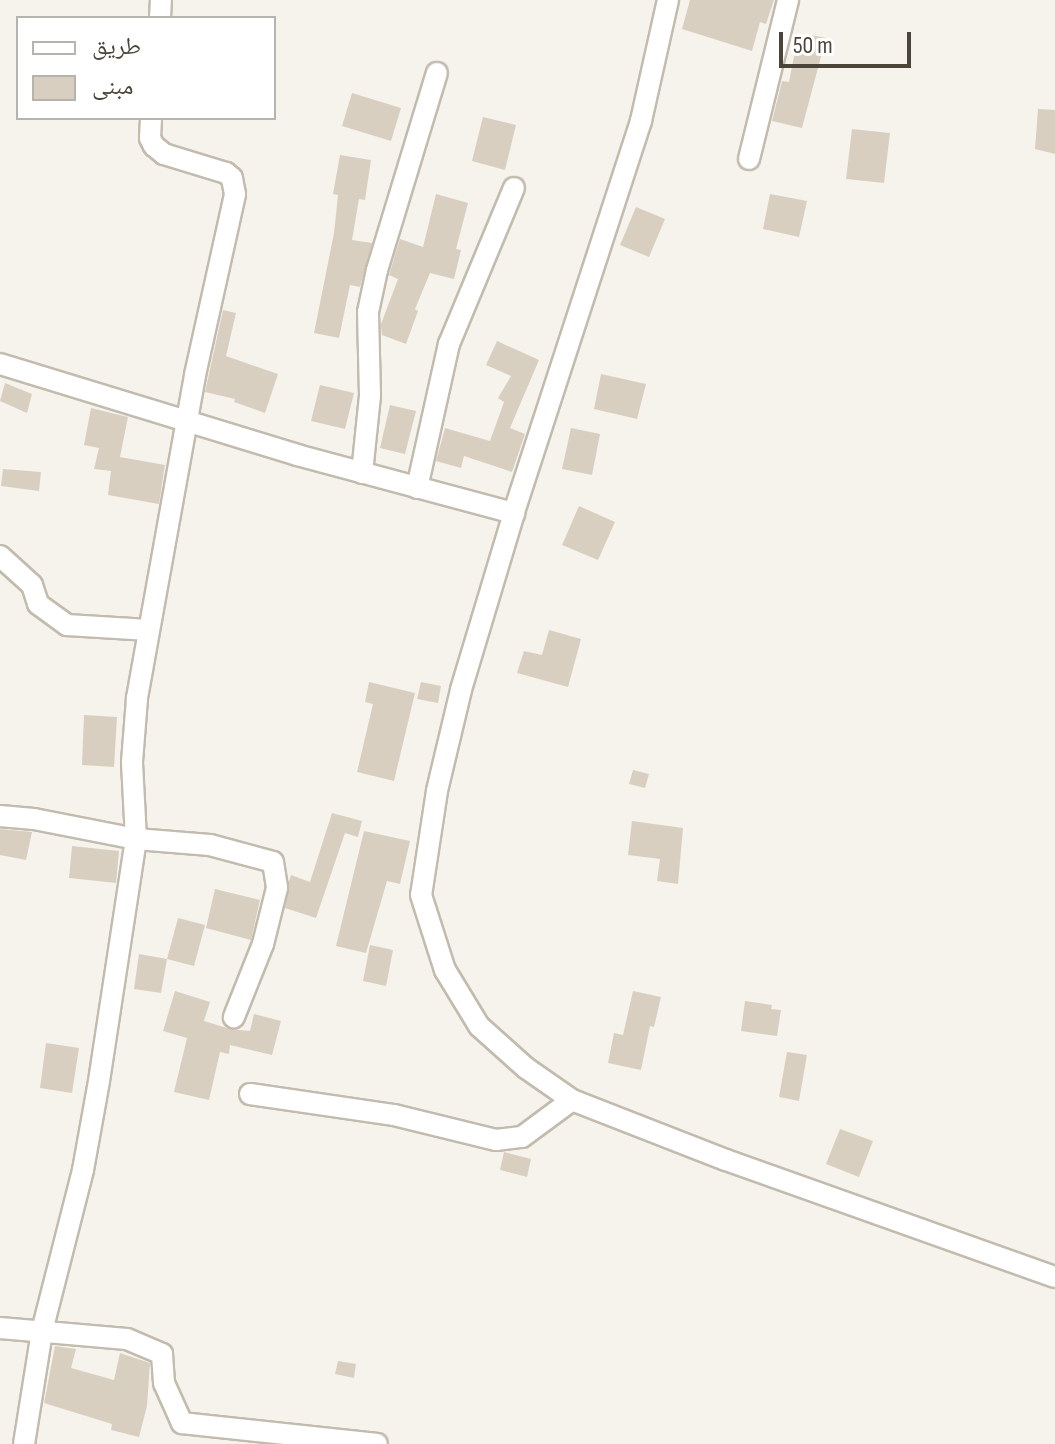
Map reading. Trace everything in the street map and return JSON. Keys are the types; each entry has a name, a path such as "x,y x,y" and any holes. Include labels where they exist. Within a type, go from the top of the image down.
{"street":[{"path":"668,0 641,121 514,513 457,705 437,791 421,895 445,970 479,1026 526,1068 572,1100 726,1160 1055,1277"},
{"path":"749,159 788,0"},
{"path":"362,473 370,395 368,312 437,73"},
{"path":"24,1444 42,1331 83,1170 136,839 132,762 137,698 187,422 235,185 226,173 164,154 150,138 151,120"},
{"path":"417,488 449,344 514,188"},
{"path":"0,364 362,473 514,513"},
{"path":"0,556 32,585 38,604 67,625 149,630"},
{"path":"0,816 34,819 136,839 210,845 273,862 277,888 263,944 234,1017"},
{"path":"250,1094 394,1115 496,1140 522,1137 572,1100"},
{"path":"0,1328 127,1339 162,1354 164,1383 182,1423 377,1444"}],"building":[{"path":"690,0 774,0 766,24 760,22 752,51 682,29"},
{"path":"806,34 826,38 802,128 772,121 782,81 789,82 795,51 803,50"},
{"path":"352,93 401,108 391,141 342,126"},
{"path":"1038,109 1055,110 1055,154 1035,149"},
{"path":"483,117 516,125 505,170 472,161"},
{"path":"852,129 890,133 884,183 846,179"},
{"path":"340,155 371,160 365,200 359,199 352,240 372,243 360,287 350,285 339,338 314,333 334,233 338,195 333,194"},
{"path":"436,194 468,203 456,249 461,250 454,279 430,273 415,309 418,311 406,344 382,335 381,324 398,279 389,275 400,239 423,247"},
{"path":"770,194 807,201 799,237 763,229"},
{"path":"636,207 665,219 649,257 620,245"},
{"path":"223,310 236,313 226,356 278,374 265,413 234,402 235,399 205,392"},
{"path":"497,341 539,360 510,428 525,434 512,472 464,456 461,468 436,461 445,428 490,441 504,402 498,398 511,376 486,365"},
{"path":"601,374 646,384 637,419 594,409"},
{"path":"5,383 32,394 27,413 0,401"},
{"path":"320,385 354,393 345,429 311,421"},
{"path":"390,405 416,411 405,454 380,448"},
{"path":"91,408 128,417 120,457 165,465 159,504 108,495 111,471 94,469 99,448 84,445"},
{"path":"571,428 600,434 592,475 562,469"},
{"path":"3,469 41,472 39,491 1,486"},
{"path":"579,506 615,522 598,560 562,545"},
{"path":"549,630 581,639 568,687 517,673 524,651 542,655"},
{"path":"369,682 415,693 394,781 357,772 373,704 365,702"},
{"path":"421,682 441,686 438,703 417,699"},
{"path":"84,715 117,717 114,767 82,765"},
{"path":"633,770 649,774 645,788 629,784"},
{"path":"332,813 362,821 358,837 345,833 316,918 285,908 289,881 291,875 310,882"},
{"path":"632,821 683,828 678,884 657,881 660,859 628,855"},
{"path":"0,829 32,832 26,860 0,855"},
{"path":"364,831 410,841 400,884 387,881 366,953 336,946"},
{"path":"72,846 119,851 116,883 69,878"},
{"path":"215,889 260,900 251,940 206,928"},
{"path":"178,918 205,925 194,966 167,959"},
{"path":"370,945 393,950 386,986 363,981"},
{"path":"139,954 167,959 161,993 134,989"},
{"path":"175,991 210,1002 204,1021 230,1029 250,1031 254,1014 281,1021 272,1055 230,1045 229,1054 220,1052 209,1100 174,1092 187,1038 163,1031"},
{"path":"633,991 661,997 654,1027 650,1026 641,1070 608,1063 614,1033 623,1035"},
{"path":"745,1001 772,1005 771,1009 781,1010 777,1036 741,1031"},
{"path":"46,1043 79,1048 72,1093 40,1088"},
{"path":"787,1052 807,1055 799,1101 779,1097"},
{"path":"840,1129 873,1141 859,1177 826,1164"},
{"path":"504,1152 531,1159 527,1177 500,1170"},
{"path":"55,1346 76,1349 71,1368 114,1380 120,1353 150,1363 147,1406 139,1437 111,1430 112,1424 44,1403"},
{"path":"338,1361 356,1364 354,1378 335,1374"}]}
